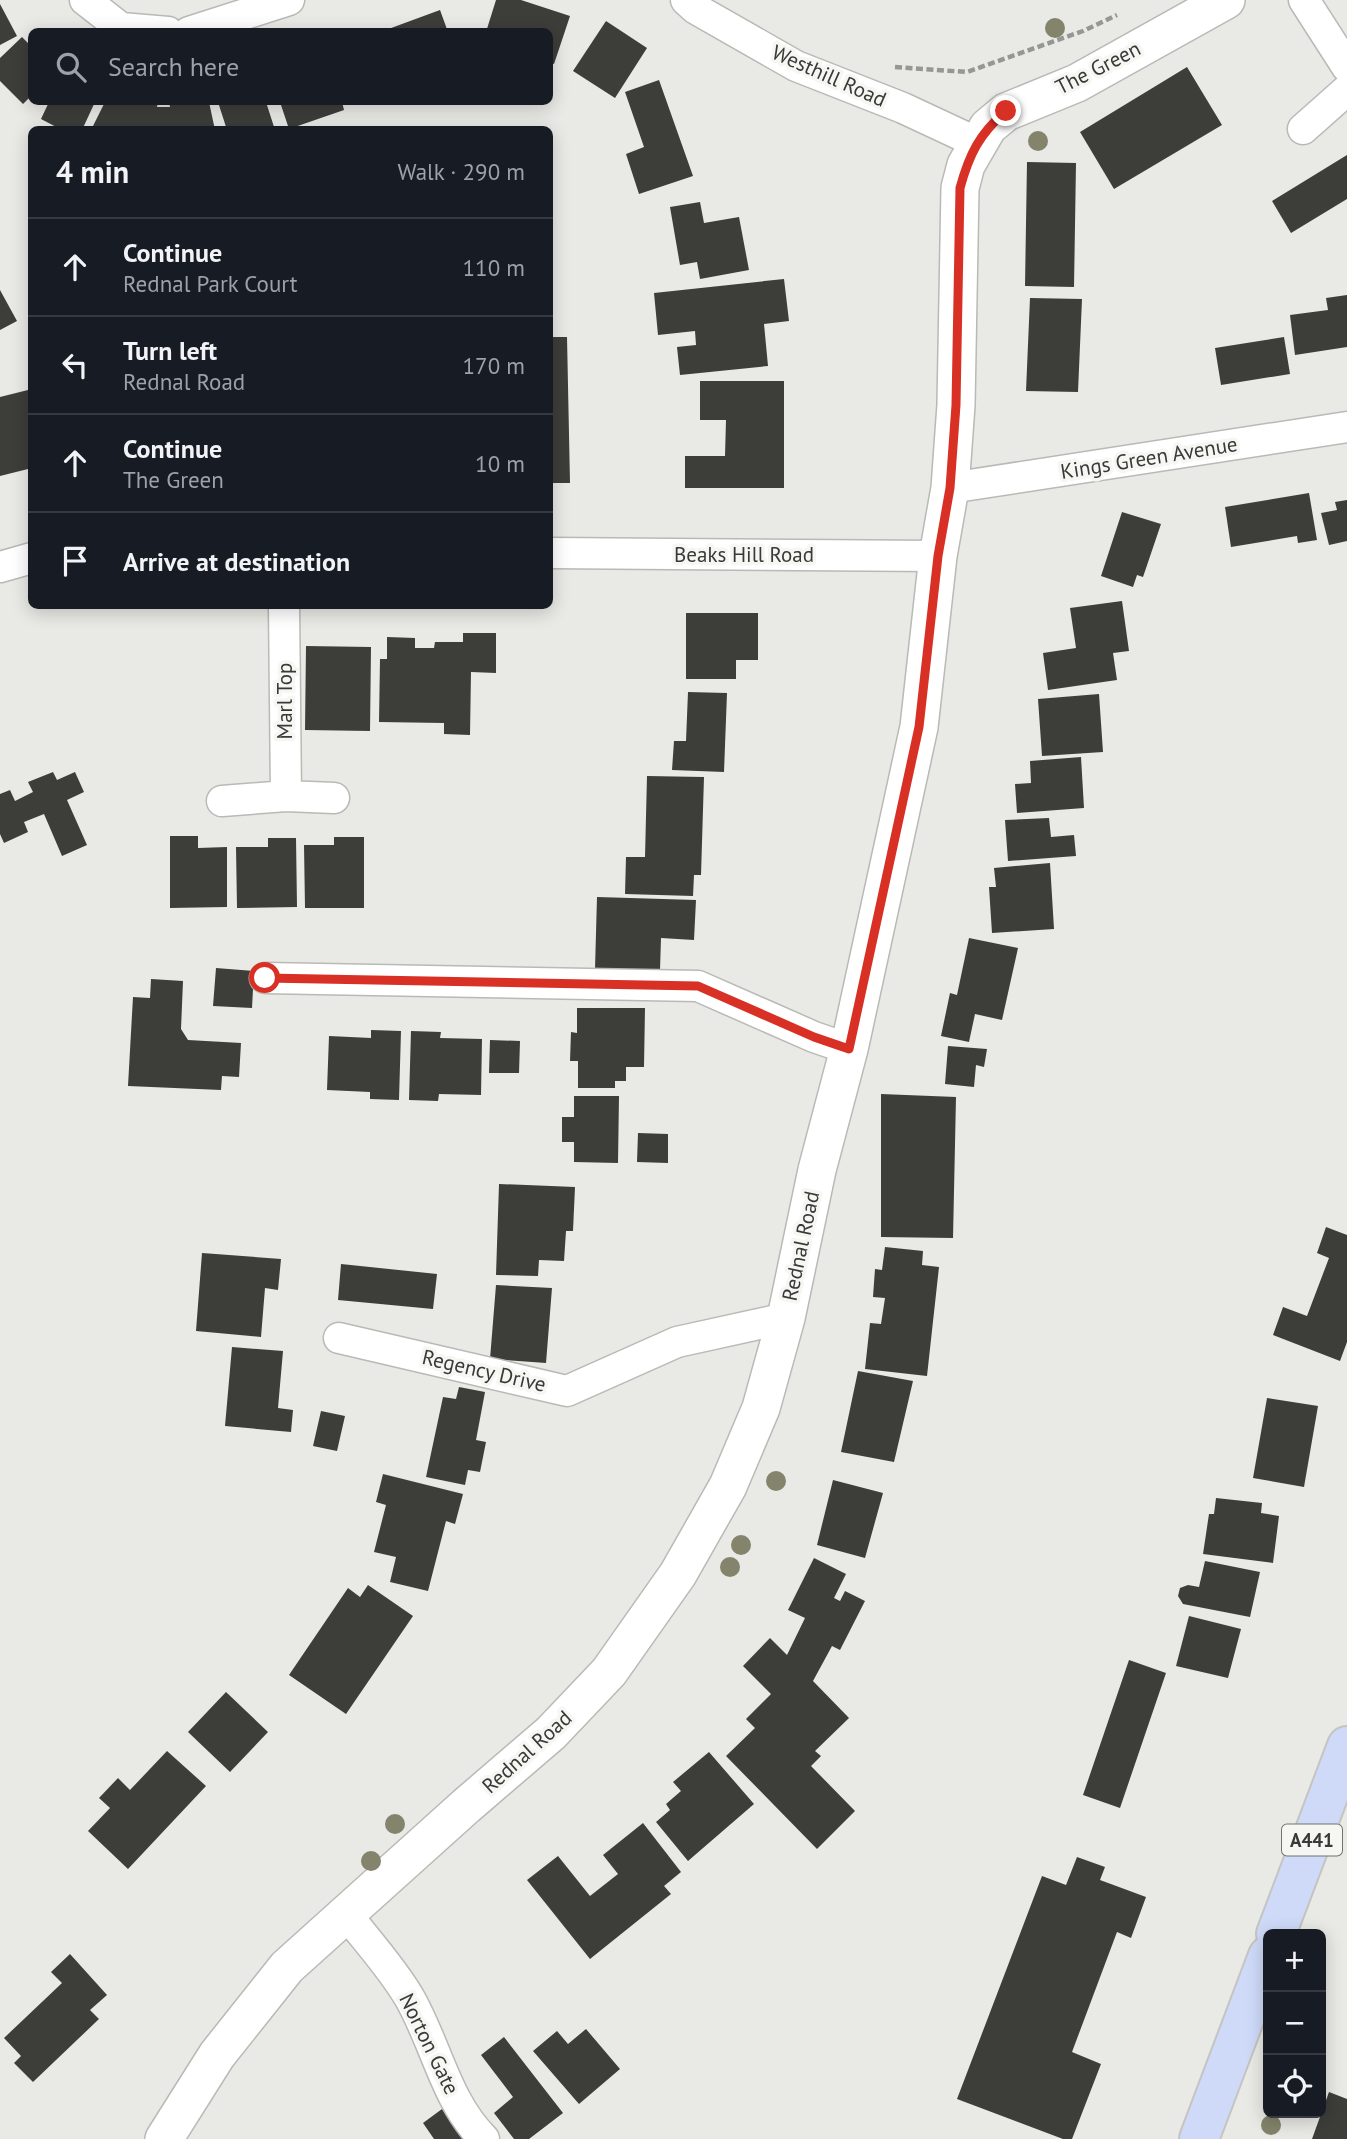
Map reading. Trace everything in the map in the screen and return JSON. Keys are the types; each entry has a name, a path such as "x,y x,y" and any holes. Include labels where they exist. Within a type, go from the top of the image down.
{"highway":[{"name":"A441","path":"1278,1929 1347,1747"},
{"path":"1199,2139 1263,1969"}],"street":[{"path":"85,0 121,28"},
{"path":"202,28 289,0"},
{"name":"Westhill Road","path":"686,0 696,9 796,66 903,108 978,143"},
{"name":"The Green","path":"978,143 988,127 1006,111 1077,83 1226,0"},
{"path":"1304,0 1347,67"},
{"path":"1303,129 1347,90"},
{"name":"Rednal Road","path":"164,2139 217,2056 287,1968 551,1733 609,1672 678,1574 729,1486 761,1408 786,1318 817,1170 849,1049 919,727 938,556 950,488 956,405 960,188 966,164 978,143"},
{"name":"Kings Green Avenue","path":"950,488 1347,427"},
{"name":"Beaks Hill Road","path":"553,553 938,556"},
{"path":"0,567 28,559"},
{"name":"Marl Top","path":"284,609 286,796"},
{"path":"222,802 286,796 334,798"},
{"path":"265,978 698,986 814,1037 849,1049"},
{"name":"Regency Drive","path":"339,1338 567,1391 677,1342 786,1318"},
{"name":"Norton Gate","path":"348,1915 409,1997 444,2075 470,2124 484,2139"}],"path":[{"path":"889,66 967,72 1083,31 1127,10"}],"building":[{"path":"496,0 521,0 570,16 554,64 553,28 487,28"},
{"path":"0,4 17,36 0,45"},
{"path":"440,10 447,28 391,28"},
{"path":"606,21 647,48 615,98 573,71"},
{"path":"22,37 28,43 28,99 23,104 0,81 0,58"},
{"path":"1187,67 1222,125 1114,189 1080,132"},
{"path":"659,80 693,176 639,194 626,154 644,147 625,92"},
{"path":"48,105 94,105 84,126 54,126 41,119"},
{"path":"104,105 210,105 214,126 93,126"},
{"path":"219,105 267,105 274,126 226,126"},
{"path":"281,105 343,105 344,110 298,126 288,126"},
{"path":"1347,155 1347,199 1291,233 1272,201"},
{"path":"1027,162 1076,163 1074,287 1025,286"},
{"path":"700,202 704,223 739,217 749,270 700,279 697,262 680,265 670,207"},
{"path":"784,279 789,321 764,324 768,366 680,375 677,347 696,345 695,331 658,335 654,293"},
{"path":"0,290 17,321 0,330"},
{"path":"1347,295 1347,347 1295,355 1290,315 1328,310 1326,298"},
{"path":"1030,298 1082,299 1078,392 1026,391"},
{"path":"553,337 567,337 570,483 553,483"},
{"path":"1284,337 1290,374 1221,385 1215,348"},
{"path":"700,381 784,381 784,488 685,488 685,456 725,456 726,420 700,420"},
{"path":"28,390 28,469 0,476 0,397"},
{"path":"1309,493 1317,540 1298,543 1297,536 1231,547 1225,507"},
{"path":"1347,500 1347,541 1329,545 1321,513 1337,510 1335,502"},
{"path":"1122,512 1161,524 1143,577 1137,575 1133,587 1101,576"},
{"path":"1122,601 1129,651 1113,653 1117,680 1048,690 1043,653 1076,648 1070,608"},
{"path":"686,613 758,613 758,660 736,660 736,679 686,679"},
{"path":"463,633 496,633 496,673 471,672 470,735 444,734 444,723 379,722 380,659 387,659 387,637 415,638 415,648 434,648 435,642 463,642"},
{"path":"306,646 371,647 370,731 305,730"},
{"path":"688,692 727,693 724,772 672,770 674,741 686,741"},
{"path":"1099,694 1103,752 1042,756 1038,699"},
{"path":"1081,757 1084,808 1017,813 1015,784 1031,783 1030,761"},
{"path":"53,772 57,780 75,772 84,792 67,800 87,845 62,856 44,814 24,822 28,832 4,843 0,834 0,794 10,790 15,801 33,792 28,782"},
{"path":"647,776 704,777 701,875 694,875 693,896 625,894 626,857 645,857"},
{"path":"1049,818 1051,837 1074,835 1076,856 1008,861 1005,820"},
{"path":"170,836 198,836 198,848 227,847 227,907 170,908"},
{"path":"334,837 364,837 364,908 305,908 304,845 334,845"},
{"path":"268,838 296,838 297,907 237,908 236,847 268,847"},
{"path":"1050,863 1054,929 992,933 989,887 996,887 994,868"},
{"path":"597,897 696,900 694,940 661,938 660,970 595,969"},
{"path":"969,938 1018,948 1002,1020 975,1014 969,1042 941,1036 950,993 957,995"},
{"path":"216,968 254,971 252,1008 213,1006"},
{"path":"151,979 183,981 181,1029 188,1040 241,1043 239,1077 222,1076 221,1090 128,1086 133,997 150,998"},
{"path":"577,1008 645,1008 644,1067 626,1067 626,1081 615,1081 615,1088 578,1088 578,1061 570,1061 571,1032 577,1033"},
{"path":"371,1030 401,1031 399,1100 370,1099 370,1092 327,1090 329,1036 371,1038"},
{"path":"411,1031 441,1032 440,1038 482,1039 481,1095 439,1094 438,1101 409,1100"},
{"path":"490,1040 520,1041 519,1073 489,1073"},
{"path":"948,1046 987,1049 984,1067 976,1065 974,1087 945,1084"},
{"path":"881,1094 956,1097 953,1238 881,1237"},
{"path":"574,1096 619,1096 618,1163 574,1162 574,1142 562,1142 562,1117 574,1117"},
{"path":"638,1133 668,1134 668,1163 637,1162"},
{"path":"499,1184 575,1187 573,1231 566,1231 564,1261 539,1260 538,1276 496,1275"},
{"path":"1326,1227 1347,1235 1347,1342 1340,1361 1273,1335 1283,1307 1307,1316 1329,1258 1317,1253"},
{"path":"885,1247 923,1251 922,1265 939,1267 927,1376 865,1369 870,1323 881,1324 885,1298 873,1297 875,1269 882,1270"},
{"path":"202,1253 281,1259 278,1290 265,1288 261,1337 196,1331"},
{"path":"341,1264 437,1274 433,1309 338,1300"},
{"path":"496,1285 552,1288 546,1363 490,1359"},
{"path":"232,1347 283,1351 278,1408 293,1410 291,1432 225,1426"},
{"path":"858,1371 913,1381 894,1462 841,1452"},
{"path":"459,1387 485,1392 476,1440 486,1442 480,1472 468,1470 465,1485 426,1477 443,1397 456,1399"},
{"path":"1267,1398 1318,1406 1304,1487 1253,1478"},
{"path":"321,1411 345,1416 337,1451 313,1446"},
{"path":"383,1474 463,1494 455,1524 446,1521 428,1591 390,1582 396,1557 374,1552 386,1505 376,1502"},
{"path":"833,1480 883,1493 865,1558 817,1545"},
{"path":"1216,1498 1262,1503 1261,1513 1279,1516 1273,1563 1203,1554 1209,1514 1214,1514"},
{"path":"814,1558 846,1574 834,1598 840,1601 845,1591 865,1601 840,1650 832,1646 813,1681 849,1718 815,1751 821,1756 811,1766 855,1811 817,1849 726,1756 755,1728 746,1719 771,1694 743,1666 770,1638 787,1655 805,1618 788,1610"},
{"path":"1205,1561 1260,1572 1250,1617 1183,1604 1178,1596 1180,1588 1188,1585 1199,1587"},
{"path":"368,1585 413,1616 346,1714 289,1675 348,1588 360,1597"},
{"path":"1189,1616 1241,1629 1228,1678 1176,1666"},
{"path":"1129,1660 1166,1673 1120,1808 1083,1795"},
{"path":"226,1692 268,1732 230,1772 188,1732"},
{"path":"167,1751 206,1786 128,1869 88,1831 110,1808 99,1798 118,1778 130,1790"},
{"path":"709,1752 754,1804 688,1861 656,1822 670,1810 666,1804 681,1791 673,1782"},
{"path":"643,1823 681,1872 664,1886 671,1894 590,1959 527,1880 558,1856 590,1896 618,1874 603,1855"},
{"path":"1077,1857 1105,1867 1100,1880 1146,1897 1131,1938 1117,1932 1072,2052 1101,2064 1072,2139 1063,2139 957,2099 1042,1876 1066,1885"},
{"path":"70,1954 107,1995 90,2010 99,2019 33,2082 14,2063 21,2056 4,2038 62,1983 51,1972"},
{"path":"586,2029 620,2069 579,2104 533,2051 557,2031 568,2044"},
{"path":"504,2037 563,2113 529,2139 514,2139 494,2113 513,2097 481,2055"},
{"path":"1329,2092 1347,2099 1347,2139 1312,2139 1320,2118 1326,2118"},
{"path":"442,2109 463,2139 434,2139 423,2123"}],"route":[{"path":"265,978 698,986 814,1037 849,1049 919,727 938,556 950,488 956,405 960,188 966,164 988,127 1006,111"}]}
